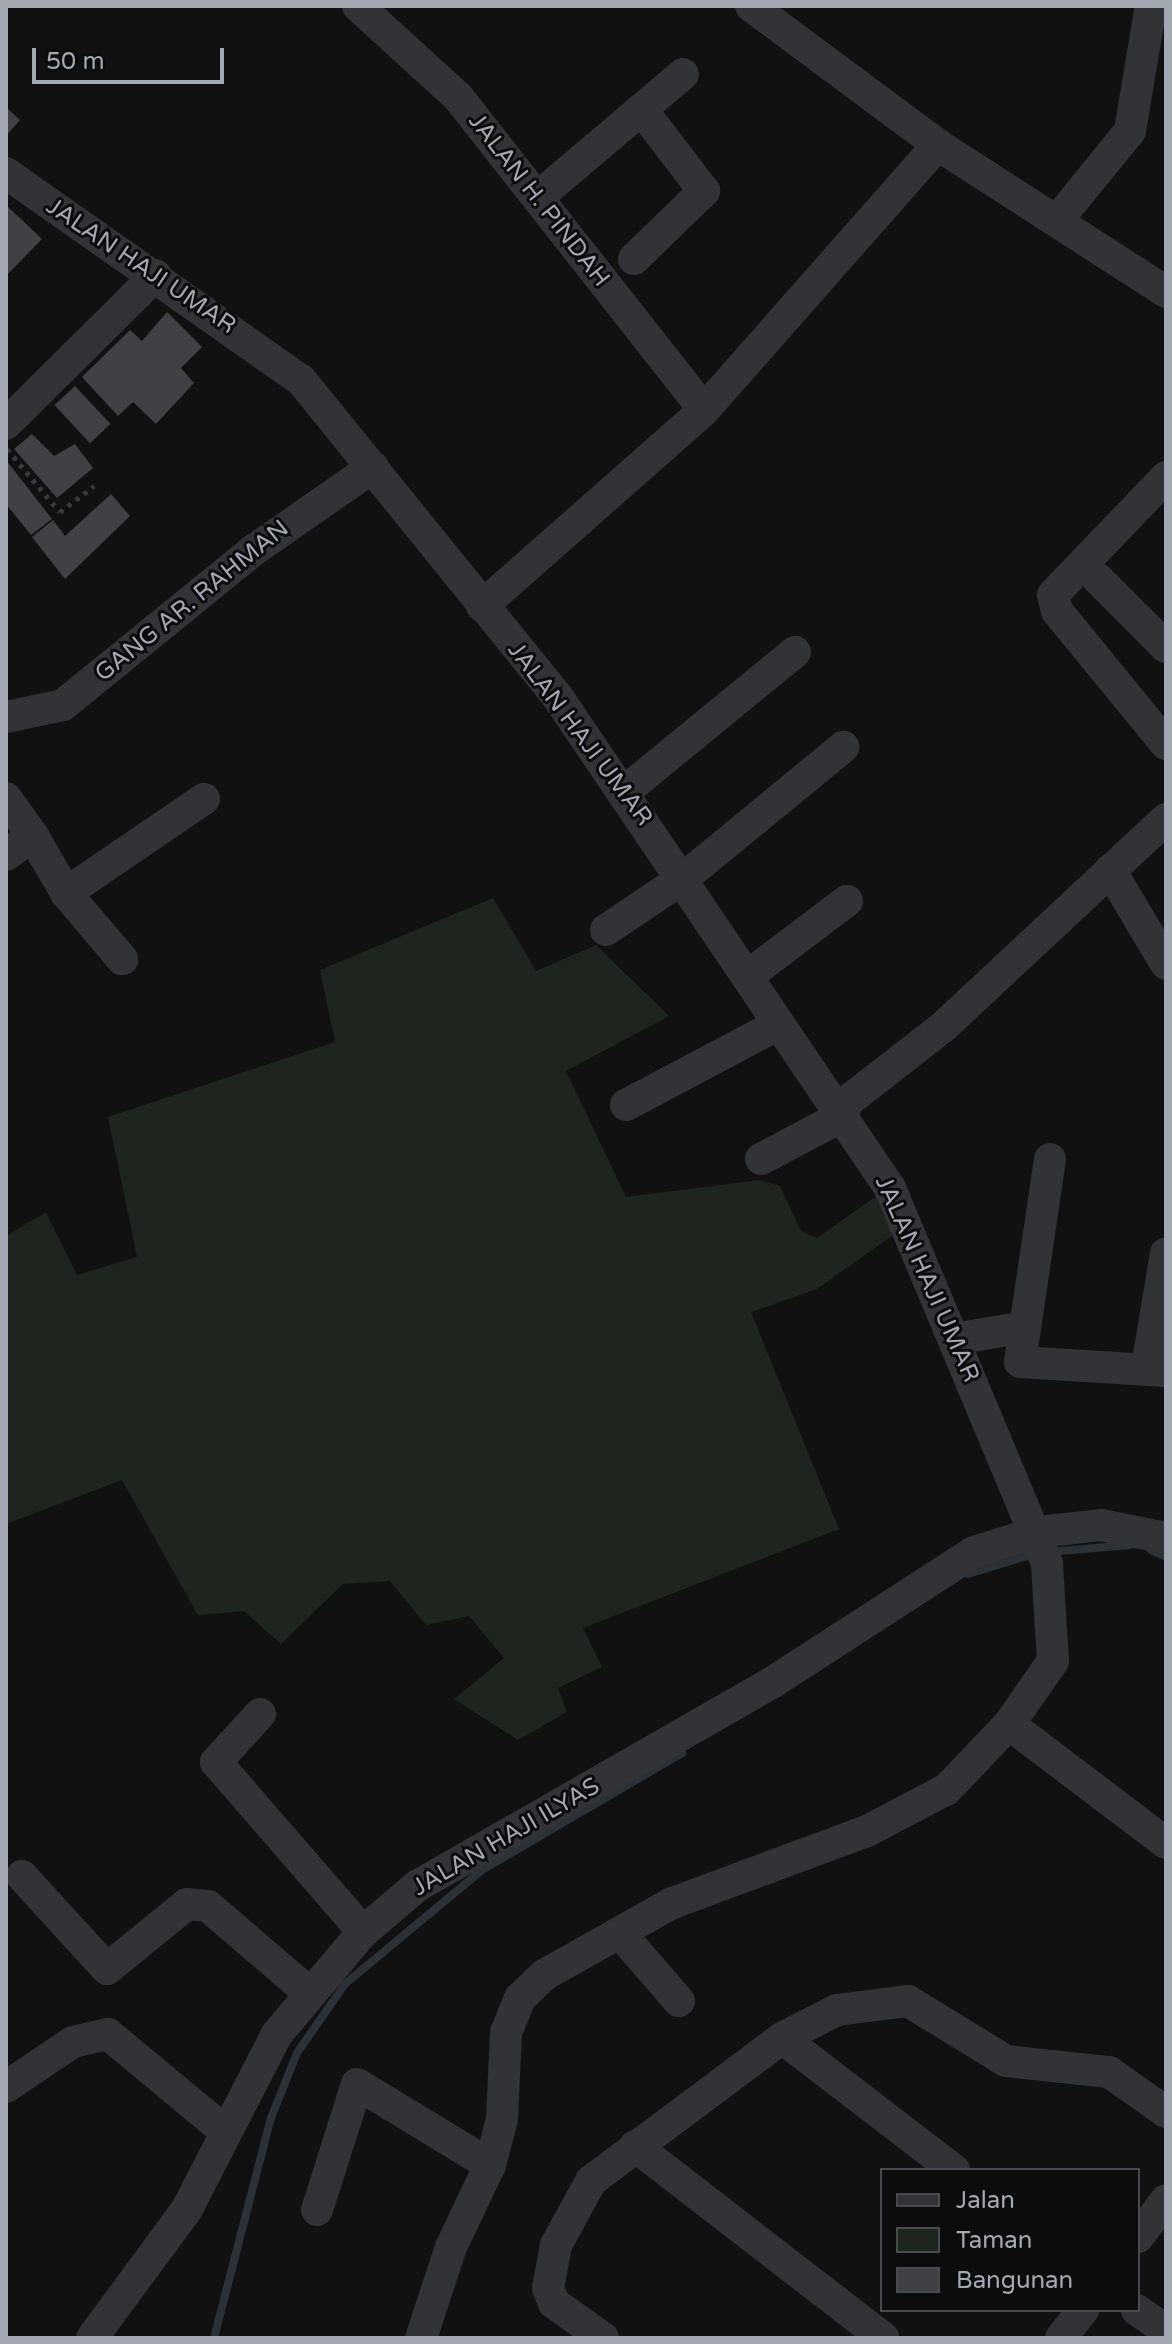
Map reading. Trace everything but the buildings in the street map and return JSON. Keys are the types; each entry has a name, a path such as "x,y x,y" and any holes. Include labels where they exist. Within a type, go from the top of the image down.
{"street":[{"name":"JALAN H. PINDAH","path":"358,6 458,97 704,410"},
{"path":"751,6 938,145 1060,217 1165,288"},
{"path":"1060,217 1130,131 1151,6"},
{"path":"538,197 683,74"},
{"path":"634,259 704,191 641,109"},
{"path":"482,606 704,410 938,145"},
{"name":"JALAN HAJI UMAR","path":"12,192 156,275 301,380 482,606 624,792 685,877 779,1024 842,1111 890,1188 1043,1546 1053,1661 1009,1724 947,1789 910,1813 672,1903 544,1975 520,1998 506,2032 502,2119 490,2165 451,2247 421,2338"},
{"path":"6,424 156,275"},
{"name":"GANG AR. RAHMAN","path":"6,717 63,705 254,550 373,467"},
{"path":"1166,477 1053,595 1057,611 1166,744"},
{"path":"1098,579 1166,647"},
{"path":"624,792 795,652"},
{"path":"606,930 685,877 843,747"},
{"path":"6,798 33,836 66,893 122,959"},
{"path":"66,893 204,799"},
{"path":"761,1159 842,1111 943,1027 1166,819"},
{"path":"6,855 33,836"},
{"path":"1110,870 1166,964"},
{"path":"749,975 847,901"},
{"path":"626,1105 779,1024"},
{"path":"1050,1159 1020,1362 1157,1369 1166,1254"},
{"path":"954,1339 1025,1327"},
{"name":"JALAN HAJI ILYAS","path":"92,2338 187,2209 225,2131 307,1991 363,1932 417,1886 770,1684 940,1571 1043,1546 1101,1525 1166,1538"},
{"path":"260,1714 216,1762 363,1932"},
{"path":"1009,1724 1166,1843"},
{"path":"22,1876 107,1969 187,1904 208,1906 307,1991"},
{"path":"620,1933 679,2001"},
{"path":"603,2338 554,2303 548,2276 556,2245 591,2181 635,2146 673,2126 782,2038 837,2010 908,2001 1006,2061 1112,2073 1166,2112"},
{"path":"6,2087 73,2042 108,2034 225,2131"},
{"path":"782,2038 951,2168"},
{"path":"317,2210 357,2084 490,2165"},
{"path":"635,2146 883,2338"},
{"path":"1140,2234 1166,2200"},
{"path":"1061,2338 1081,2312"},
{"path":"1140,2312 1166,2330"}],"path":[{"path":"6,449 60,512 94,486"}],"green space":[{"path":"493,898 536,971 596,945 669,1016 566,1071 626,1197 759,1180 780,1186 801,1231 817,1238 878,1195 896,1233 817,1289 751,1312 839,1529 583,1628 602,1667 558,1688 567,1712 518,1740 454,1699 504,1658 469,1616 426,1625 390,1581 343,1584 281,1644 244,1611 198,1615 122,1480 6,1524 6,1236 46,1212 77,1275 137,1257 108,1117 335,1042 320,970"}],"waterway":[{"path":"1048,1552 1130,1545"},
{"path":"1151,1550 1166,1557"},
{"path":"968,1574 1034,1554"},
{"path":"214,2338 271,2118 297,2053 345,1984 482,1870 682,1753"}]}
